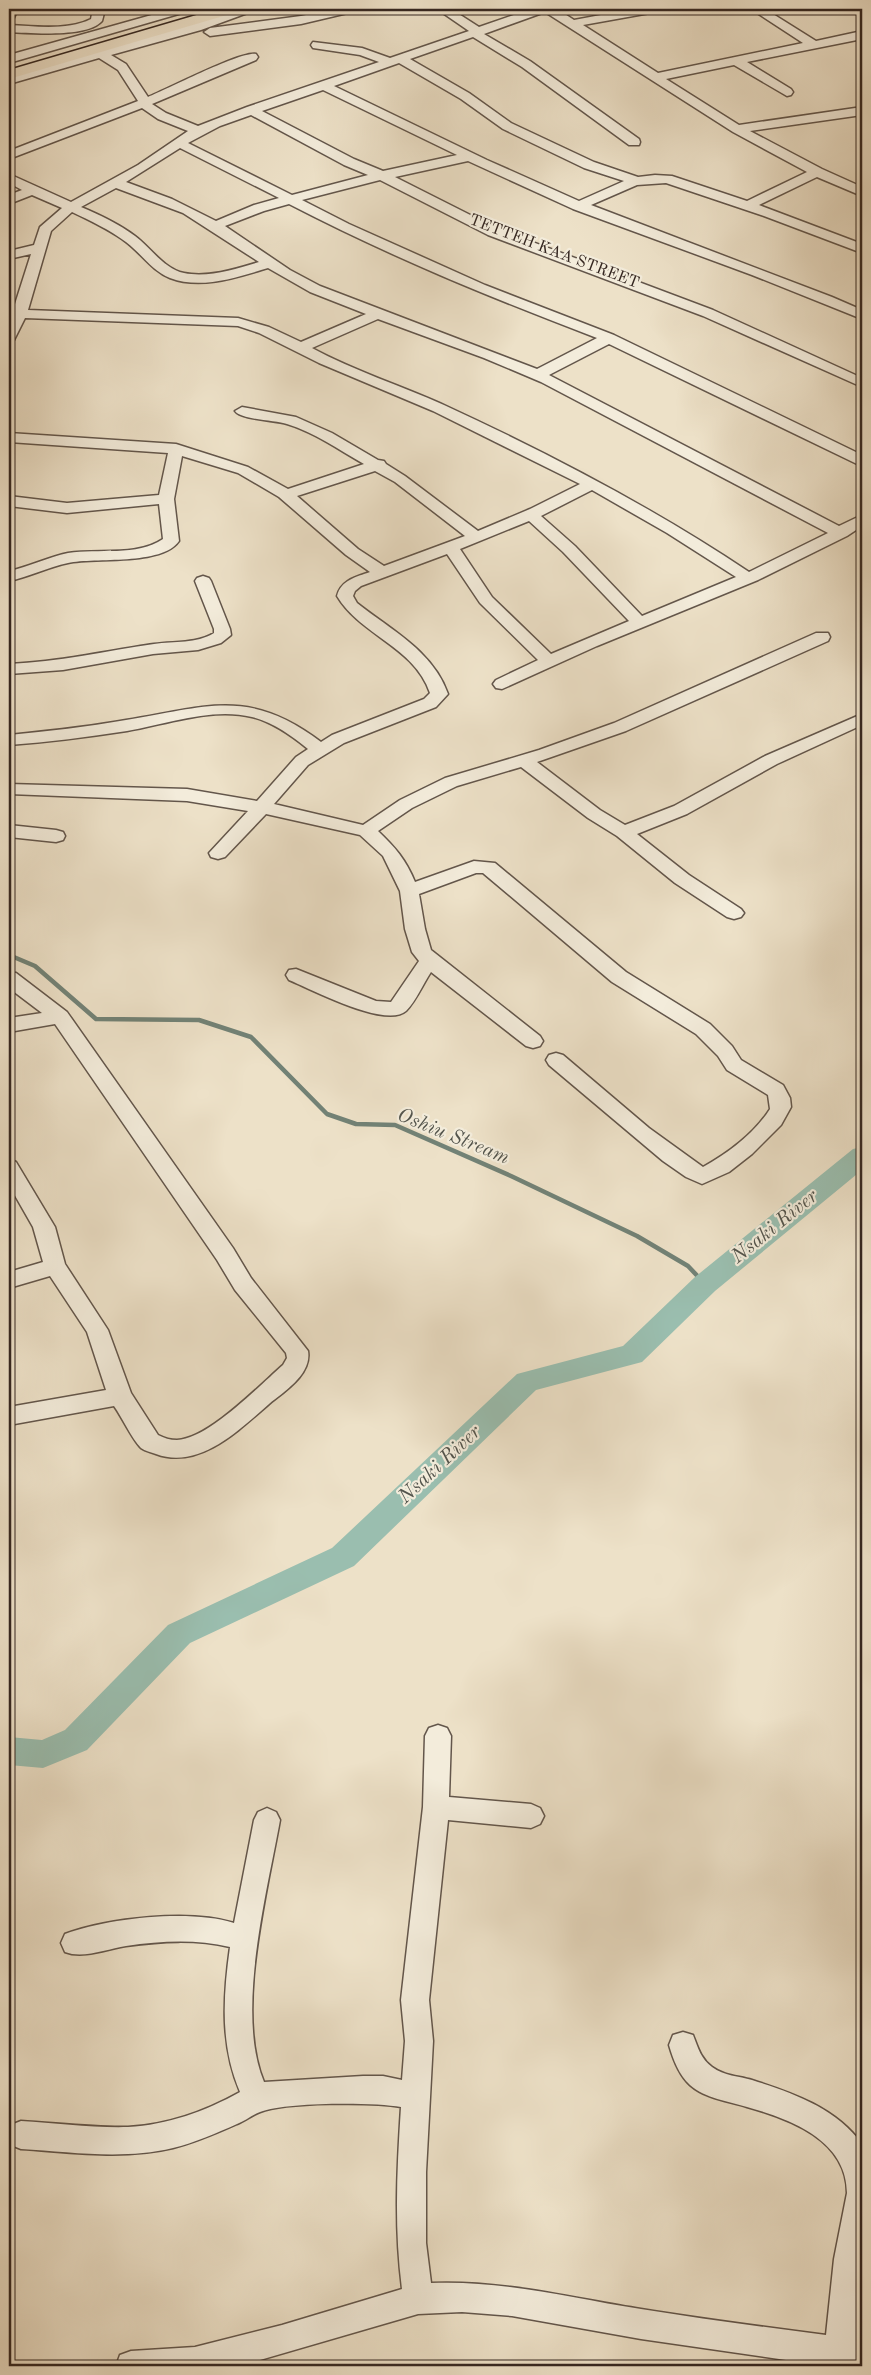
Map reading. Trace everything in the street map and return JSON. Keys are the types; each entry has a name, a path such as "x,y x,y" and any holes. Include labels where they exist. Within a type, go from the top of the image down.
{"main road":[{"path":"9,75 174,22 198,9"},
{"path":"9,65 89,41 232,9"},
{"path":"65,42 89,41"}],"street":[{"path":"9,18 12,9"},
{"path":"9,29 90,25 96,21 99,9"},
{"path":"9,59 185,9"},
{"path":"9,80 102,55 249,9"},
{"path":"443,9 526,64 634,142"},
{"path":"9,337 20,314 45,230 71,207 143,168 198,131 251,110 542,9"},
{"path":"549,9 737,130 817,172 862,192"},
{"path":"572,24 634,10 650,9"},
{"path":"757,9 814,45"},
{"path":"196,27 212,32 300,20 348,10"},
{"path":"90,25 104,32"},
{"path":"656,77 862,35"},
{"path":"317,45 362,52 395,60 465,96 507,126 532,140 589,165 635,181"},
{"path":"102,55 122,67 148,108 198,131"},
{"path":"9,155 199,81 223,68 252,57"},
{"path":"737,61 787,92"},
{"path":"323,85 468,158 578,206 811,292 862,315"},
{"name":"TETTEH KAA STREET","path":"251,110 349,162 379,176 404,184 493,232 625,280 708,313 862,383"},
{"path":"737,130 862,111"},
{"path":"180,144 344,227 480,288 609,338 862,461"},
{"path":"214,226 259,208 379,176 468,158"},
{"path":"747,206 817,172"},
{"path":"9,178 127,236 172,274 182,277 212,278 269,264"},
{"path":"578,206 635,181 650,178 668,179 862,249"},
{"path":"115,183 174,204 199,216 249,248 269,264 315,288 537,375 653,432 798,513 841,533"},
{"path":"9,200 32,190"},
{"path":"9,255 40,248"},
{"path":"20,314 238,322 272,332 338,366 437,407 593,483 706,550 746,577"},
{"path":"300,348 378,314"},
{"path":"537,375 609,338"},
{"path":"242,411 278,417 308,426 379,464 415,489 477,538"},
{"path":"9,437 176,449 243,470 286,495 352,552 382,572"},
{"path":"9,576 49,562 71,558 165,548 171,541 166,499 176,449"},
{"path":"286,495 379,464"},
{"path":"218,853 262,807 297,766 319,749 430,703 439,694 434,678 418,659 360,614 345,596 347,589 355,583 382,572 451,548 531,515 593,483"},
{"path":"9,501 67,508 166,499"},
{"path":"531,515 569,549 639,622"},
{"path":"502,684 548,660 690,603 841,533 862,520"},
{"path":"451,548 472,582 486,600 548,660"},
{"path":"9,669 66,665 155,649 213,642 223,635 203,581"},
{"path":"366,831 406,804 451,782 524,761 620,727 822,637"},
{"path":"9,740 99,730 217,710 243,710 264,715 285,724 319,749"},
{"path":"623,832 638,828 681,809 771,761 862,719"},
{"path":"524,761 594,814 623,832 682,879 734,912"},
{"path":"9,788 187,794 262,807 366,831 390,852 400,866 409,891 415,929 422,952 429,960 533,1041"},
{"path":"9,831 56,836"},
{"path":"409,891 474,867 481,865 488,867 620,978 704,1030 725,1051 734,1065 776,1090 780,1096 781,1105 779,1112 765,1129 732,1160 713,1173 702,1176 688,1169 661,1149 556,1060"},
{"path":"296,975 372,1007 389,1010 398,1007 429,960"},
{"path":"9,978 60,1017 225,1254 243,1284 297,1351 298,1358 292,1371 226,1428 194,1445 179,1449 166,1448 150,1442 120,1396 97,1330 55,1266 44,1227 9,1167"},
{"path":"9,1025 60,1017"},
{"path":"9,1280 55,1266"},
{"path":"9,1416 120,1396"},
{"path":"418,2299 411,2242 411,2172 419,2041 415,2000 436,1807 438,1736"},
{"path":"436,1807 531,1816"},
{"path":"257,2098 246,2073 240,2048 240,2002 246,1940 267,1820"},
{"path":"75,1943 100,1936 190,1927 227,1933 246,1940"},
{"path":"131,2366 195,2364 418,2299 462,2297 512,2301 831,2356 841,2321 849,2260 862,2195 861,2175 856,2159 840,2138 801,2112 775,2101 709,2082 695,2071 686,2060 683,2045"},
{"path":"21,2134 106,2141 140,2139 194,2127 228,2114 257,2098 289,2093 363,2090 383,2090 415,2096"}],"waterway":[{"name":"Oshiu Stream","path":"9,955 35,966 96,1019 199,1020 251,1037 327,1114 356,1124 395,1125 511,1176 637,1236 688,1266 705,1284"},
{"name":"Nsaki River","path":"9,1751 43,1754 76,1740 179,1634 343,1557 527,1382 632,1354 705,1284 862,1156"}]}
